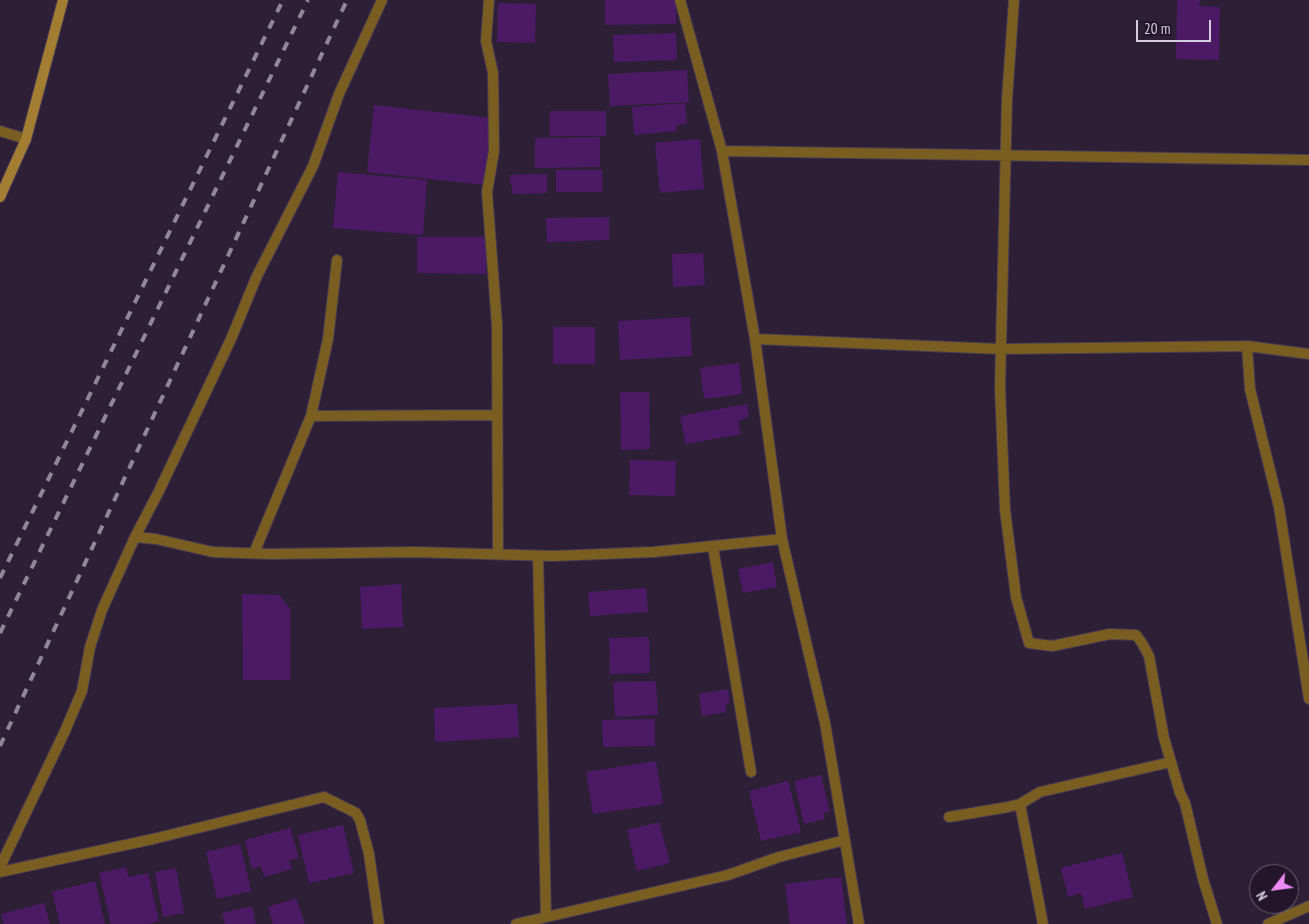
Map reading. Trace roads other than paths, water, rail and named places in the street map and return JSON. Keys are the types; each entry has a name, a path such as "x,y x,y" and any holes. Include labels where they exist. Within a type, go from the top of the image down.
{"street":[{"path":"0,197 26,139 63,0"},
{"path":"0,867 66,731 82,691 90,647 102,610 135,536 160,491 227,347 256,278 313,166 339,94 382,0"},
{"path":"489,0 486,41 493,73 494,151 487,192 496,310 498,554"},
{"path":"680,0 722,151 755,340 782,539 825,723 859,924"},
{"path":"1014,0 1006,155 1000,388 1005,510 1016,597 1029,642 1052,646 1110,634 1136,635 1149,656 1164,738 1180,793 1185,803 1203,879 1217,924"},
{"path":"0,131 26,139"},
{"path":"722,151 1309,160"},
{"path":"254,553 311,416 328,339 337,260"},
{"path":"755,340 1001,349 1247,346 1309,354"},
{"path":"1247,346 1250,389 1278,507 1309,698"},
{"path":"311,416 497,415"},
{"path":"135,536 156,538 213,552 414,552 538,556 596,555 713,547 782,539"},
{"path":"713,547 751,772"},
{"path":"538,556 546,917"},
{"path":"949,817 1020,804 1040,792 1171,762"},
{"path":"0,872 153,839 324,797 356,813 360,820 369,854 379,924"},
{"path":"1020,804 1043,924"},
{"path":"516,924 532,922 546,917 728,875 779,857 846,840"},
{"path":"1268,924 1309,906"}],"railway":[{"path":"0,578 283,0"},
{"path":"0,633 308,0"},
{"path":"0,746 347,0"}]}
